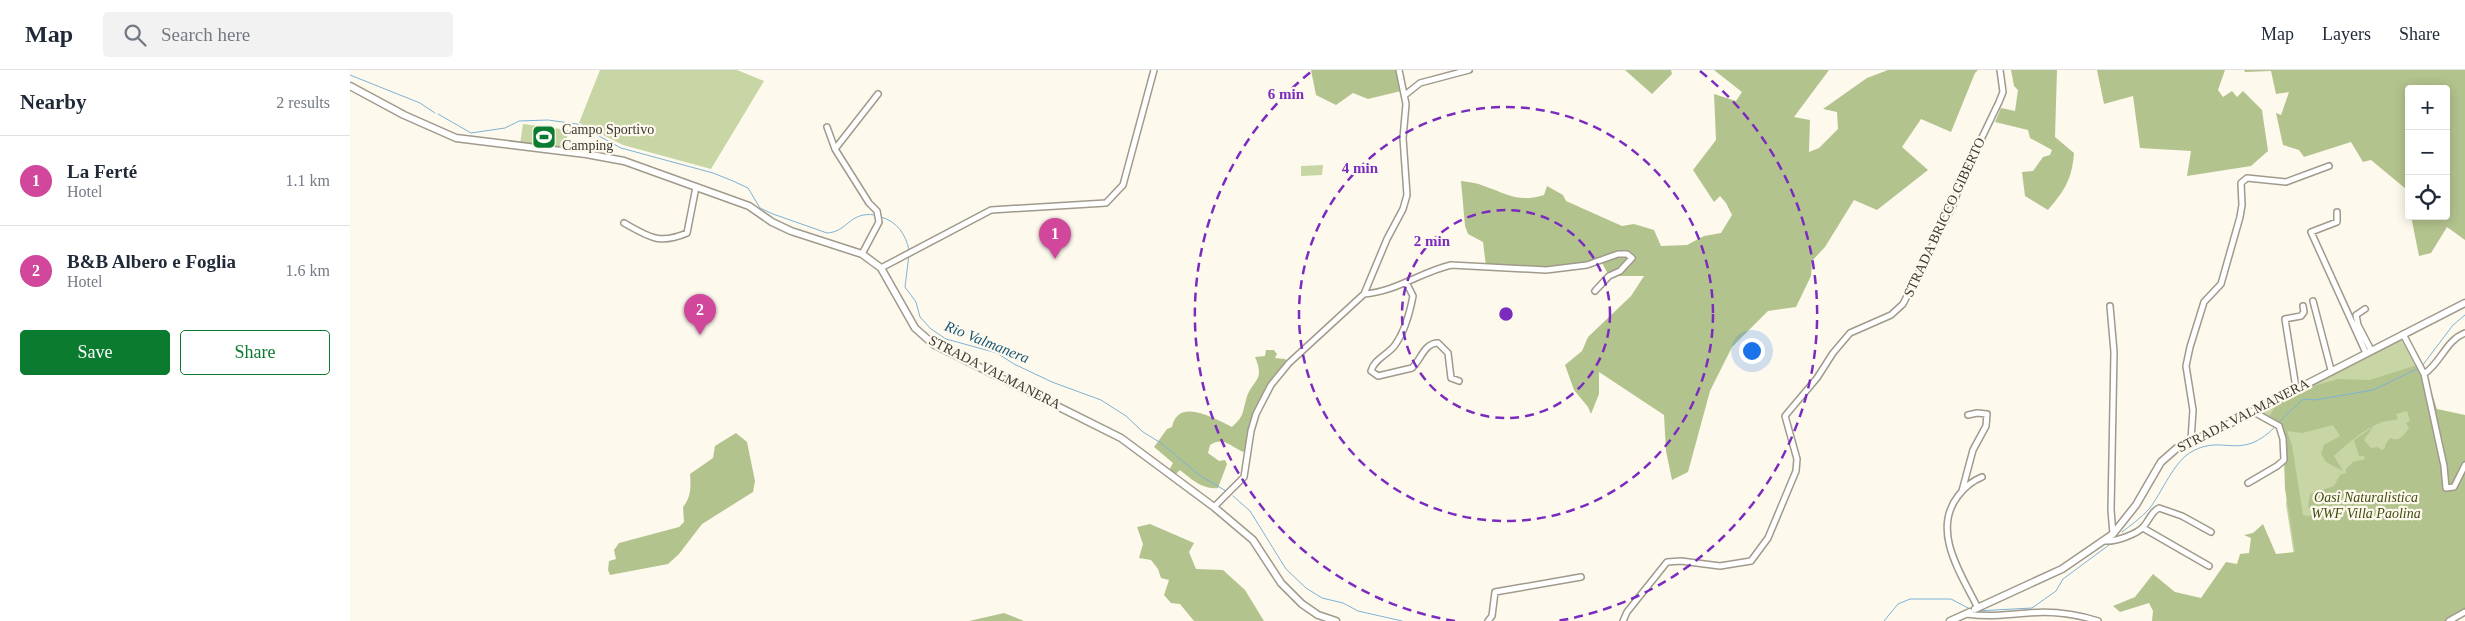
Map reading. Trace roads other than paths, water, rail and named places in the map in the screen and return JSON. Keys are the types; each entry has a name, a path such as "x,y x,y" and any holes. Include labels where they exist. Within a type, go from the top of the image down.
{"street":[{"path":"881,268 991,210 1106,203 1123,185 1154,70"},
{"path":"1214,508 1240,482 1246,471 1251,431 1256,414 1272,385 1289,362 1364,294 1405,202 1403,138 1405,95 1399,70"},
{"path":"1405,95 1420,83 1469,70"},
{"name":"STRADA BRICCO GIBERTO","path":"1623,621 1626,612 1666,562 1682,561 1720,566 1751,561 1768,538 1796,470 1797,460 1785,416 1817,378 1833,352 1850,333 1891,315 1903,304 1953,205 1962,179 1999,102 2002,92 2000,70"},
{"name":"STRADA VALMANERA","path":"350,86 404,115 456,138 586,154 624,161 749,206 772,222 791,231 862,254 881,268 915,328 933,344 1111,432 1214,508 1253,540 1281,583 1316,618 1336,621"},
{"path":"835,149 878,94"},
{"path":"828,127 835,149 878,216 879,222 862,254"},
{"path":"2192,440 2193,410 2186,366 2190,346 2204,302 2221,284 2229,259 2242,204 2241,183 2247,178 2286,182 2329,166"},
{"path":"624,223 648,236 664,240 687,233 696,187"},
{"path":"2338,212 2337,222 2311,232 2368,352"},
{"path":"1364,294 1378,293 1437,268 1452,265 1546,270 1587,265 1618,254 1627,254 1632,258 1620,271 1609,276 1595,291"},
{"path":"1406,282 1413,296 1400,337 1391,350 1374,364 1372,371 1374,375 1378,376 1407,370 1415,365 1424,350 1431,344 1438,343 1448,353 1451,378 1459,382"},
{"path":"2313,301 2331,370"},
{"name":"STRADA VALMANERA","path":"1950,621 2062,569 2105,541 2136,505 2161,462 2169,453 2465,303"},
{"path":"2110,306 2114,352 2111,510 2113,534"},
{"path":"2296,388 2285,319 2301,316 2304,312 2303,306"},
{"path":"2365,309 2356,316 2368,352"},
{"path":"2423,372 2435,366 2451,343 2465,333"},
{"path":"2403,334 2423,372 2440,448 2446,488 2454,487 2465,466"},
{"path":"2248,483 2284,460 2283,439 2277,424 2252,411"},
{"path":"1962,491 1973,450 1986,426 1987,414 1977,413 1968,415"},
{"path":"1982,477 1974,480 1962,491 1949,507 1946,520 1946,534 1972,610 1987,617 2044,613 2084,617 2098,621"},
{"path":"2105,541 2116,540 2143,528 2153,511 2159,508 2182,516 2211,532"},
{"path":"2143,528 2209,566"},
{"path":"1488,621 1492,616 1495,592 1581,577"},
{"path":"2449,621 2465,612"}],"waterway":[{"name":"Rio Valmanera","path":"350,75 420,103 435,113"},
{"name":"Rio Valmanera","path":"438,114 471,133 505,128 519,121 548,120 577,124 621,148 713,173 733,181 748,188 760,208 827,233 840,229 859,216 875,215"},
{"name":"Rio Valmanera","path":"881,217 892,222 900,229 906,239 909,250"},
{"name":"Rio Valmanera","path":"909,254 905,287 916,302 920,317 931,329 946,339 997,353 1014,364 1052,382 1101,400 1126,416 1143,432 1161,443 1199,475 1226,491"},
{"name":"Rio Valmanera","path":"2422,366 2453,325 2465,315"},
{"name":"Rio Valmanera","path":"2279,422 2303,399 2315,400 2373,390 2419,368"},
{"name":"Rio Valmanera","path":"2122,532 2149,509 2174,469 2186,455 2214,445 2232,446 2252,443 2275,427"},
{"name":"Rio Valmanera","path":"1233,496 1250,511 1286,569 1306,588 1322,598 1343,603 1358,611 1402,621"},
{"name":"Rio Valmanera","path":"1976,611 2032,608 2056,591 2063,579 2109,545"},
{"name":"Rio Valmanera","path":"1884,621 1898,604 1910,599 1951,599 1970,609"}],"place":[{"name":"Campo Sportivo Camping","path":"544,137"},
{"name":"La Ferté","path":"1055,259"},
{"name":"B&B Albero e Foglia","path":"700,335"}],"park label":[{"name":"Oasi Naturalistica WWF Villa Paolina","path":"2366,506"}]}
